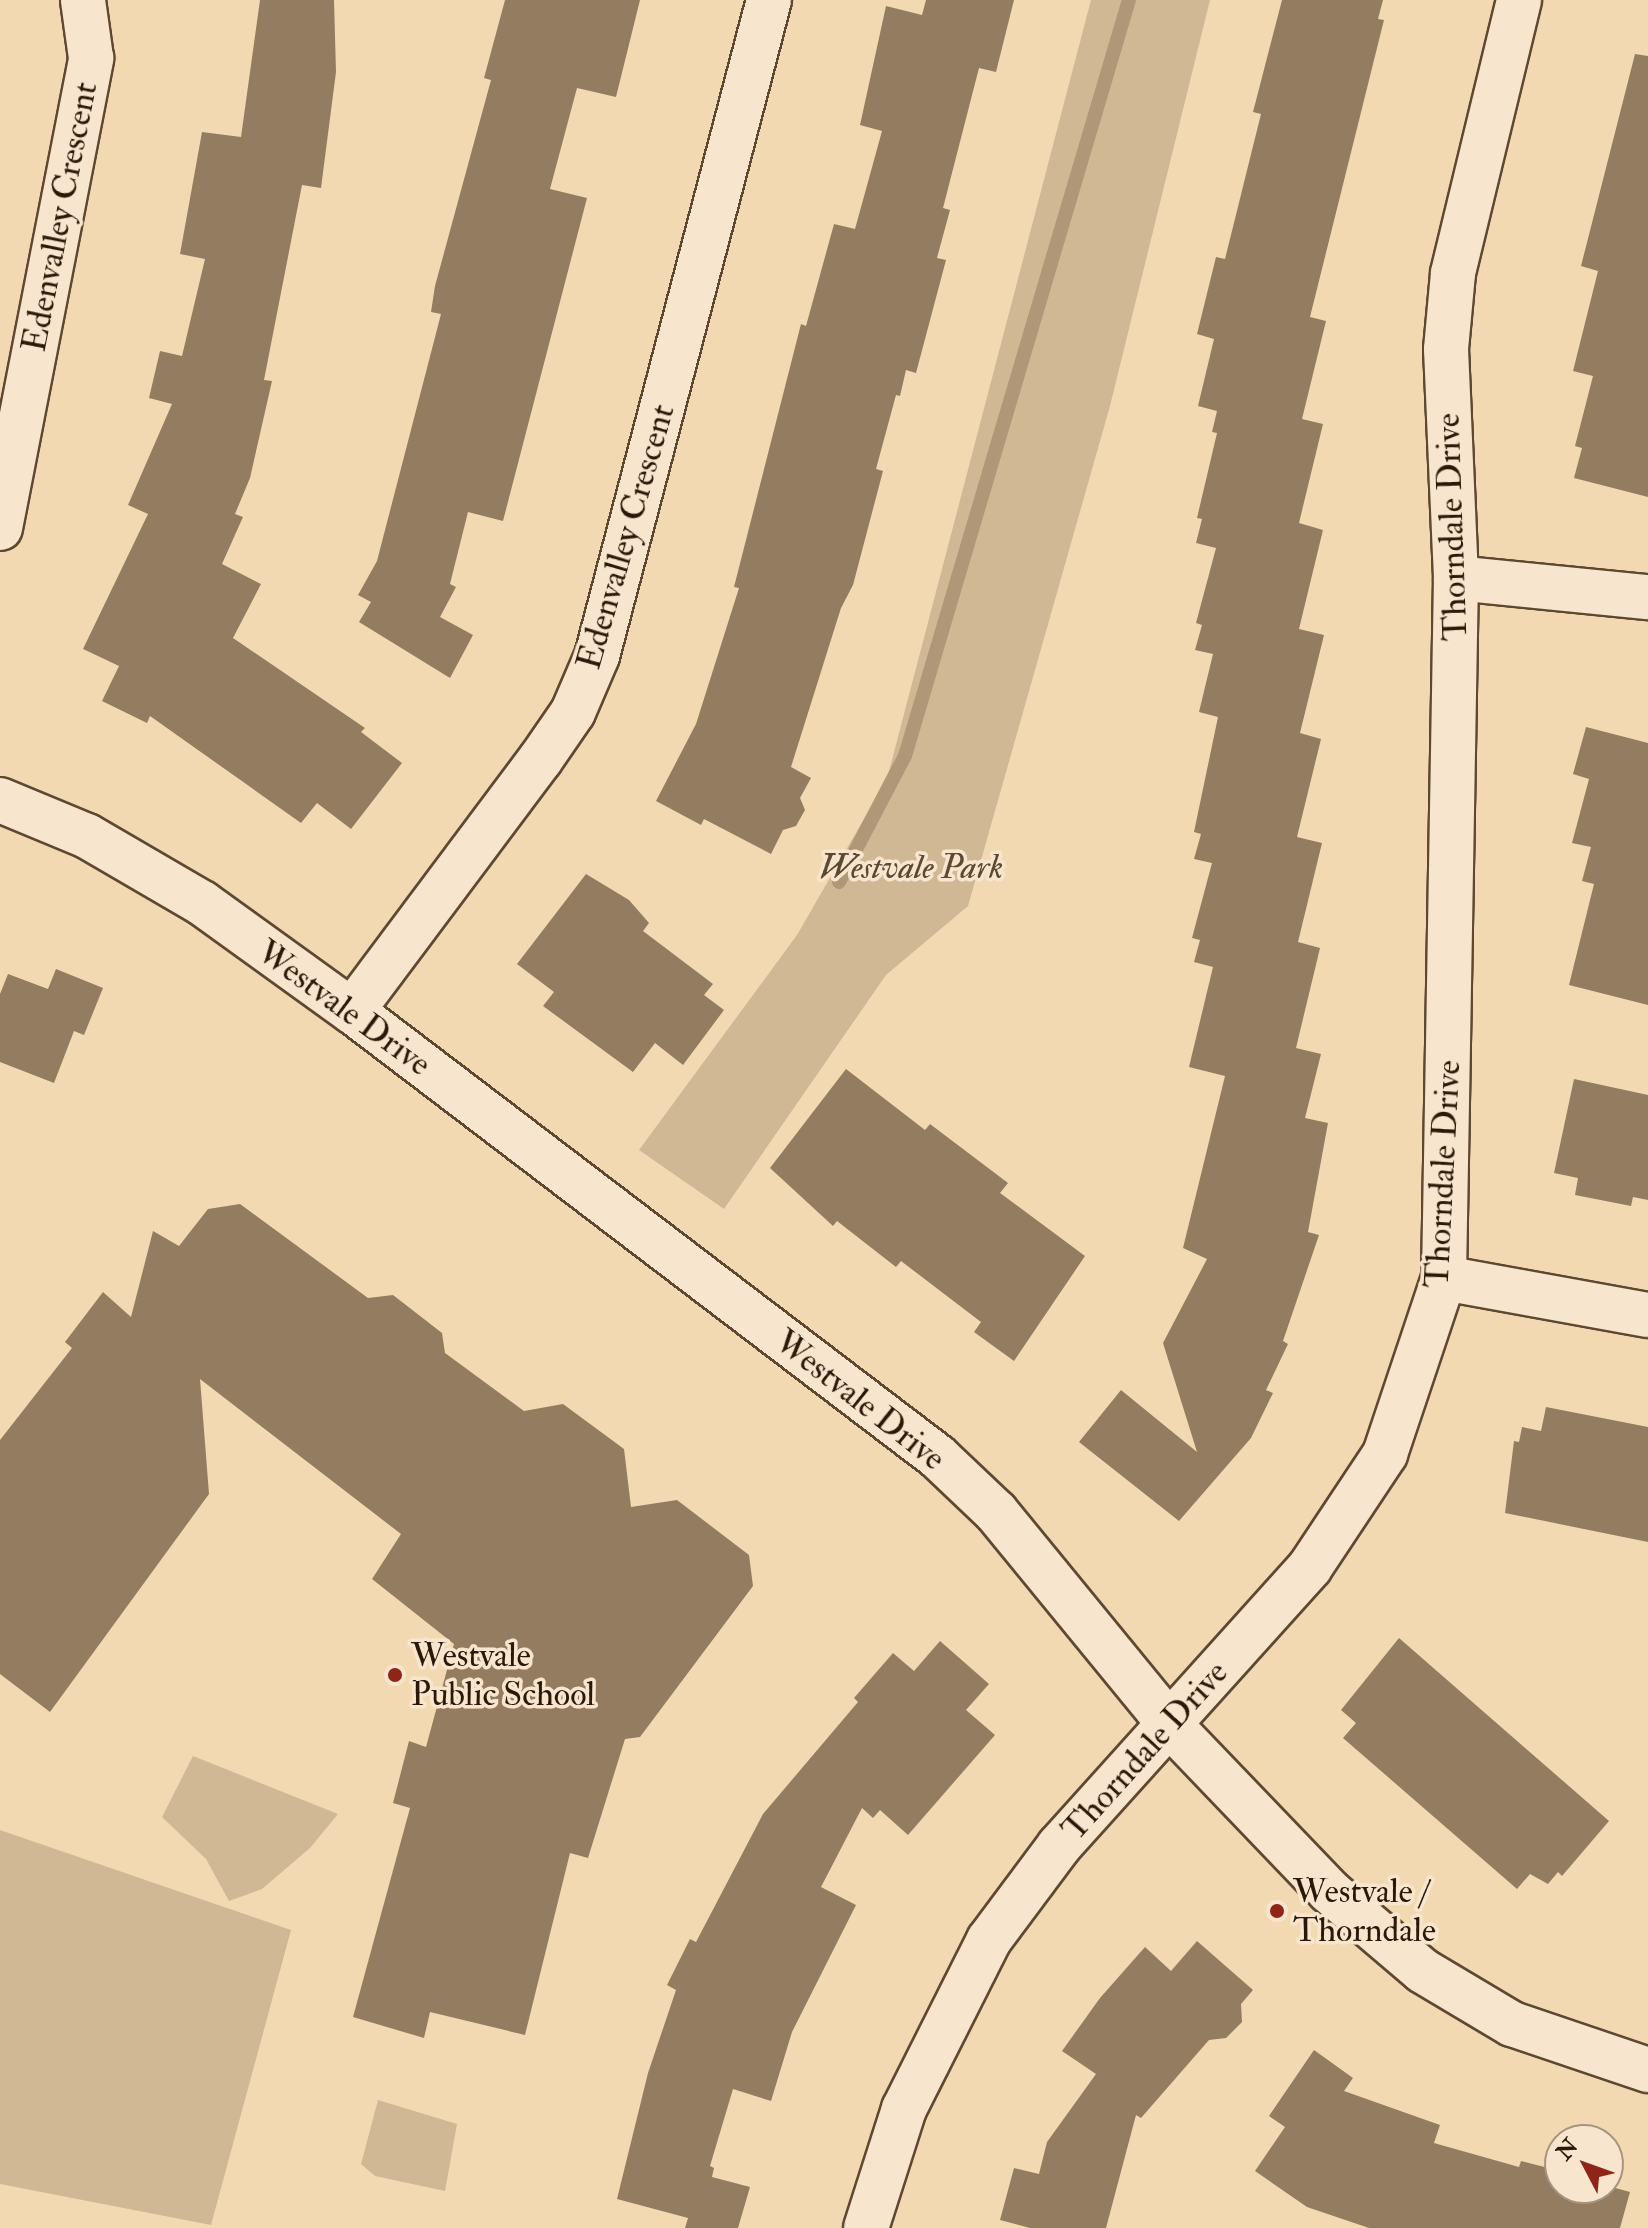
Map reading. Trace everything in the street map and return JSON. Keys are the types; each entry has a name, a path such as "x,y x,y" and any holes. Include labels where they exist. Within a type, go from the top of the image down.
{"street":[{"name":"Edenvalley Crescent","path":"0,528 91,58 83,0"},
{"name":"Edenvalley Crescent","path":"352,1011 573,712 597,656 769,0"},
{"name":"Thorndale Drive","path":"866,2228 904,2109 989,1940 1059,1846 1171,1726 1310,1567 1385,1454 1444,1278 1456,578 1446,349 1453,273 1519,0"},
{"path":"1456,578 1648,597"},
{"name":"Westvale Drive","path":"0,800 87,836 202,903 352,1011 938,1457 996,1512 1171,1726 1329,1891 1423,1971 1512,2024 1648,2070"},
{"path":"1444,1278 1648,1315"}],"green space":[{"name":"Westvale Park","path":"1091,0 1210,0 1110,406 968,906 886,975 724,1209 639,1150 797,935 887,779"},
{"path":"193,1756 338,1814 310,1848 262,1889 229,1901 206,1859 162,1817"},
{"path":"0,1830 291,1930 211,2225 0,2184"},
{"path":"378,2100 457,2124 445,2191 375,2176 361,2164"}],"building":[{"path":"260,0 334,0 336,72 321,188 302,185 264,380 272,381 250,478 235,514 243,517 222,564 261,584 233,638 365,728 361,732 402,763 351,829 317,803 301,823 150,716 147,723 102,701 119,666 83,649 148,514 128,505 172,404 149,398 160,351 182,356 205,259 180,254 202,132 241,137"},
{"path":"505,0 640,0 616,97 577,88 550,189 587,198 503,521 468,512 450,584 456,587 440,617 473,635 450,678 359,622 371,602 358,595 377,561 441,314 431,312 435,286 491,80 484,78"},
{"path":"926,0 1014,0 996,72 979,68 943,208 950,210 937,258 946,260 916,373 906,370 900,396 896,395 876,469 883,471 853,585 841,608 791,767 811,778 800,798 805,810 796,826 783,830 771,854 704,819 701,825 656,801 696,724 739,588 734,587 801,324 806,326 834,224 855,229 882,131 860,125 886,6 922,15"},
{"path":"1282,0 1383,0 1378,19 1384,20 1310,317 1326,321 1302,419 1323,424 1299,523 1323,530 1299,629 1324,635 1300,733 1321,739 1297,837 1322,843 1298,942 1320,948 1296,1048 1321,1054 1305,1118 1328,1123 1308,1232 1319,1235 1283,1341 1288,1344 1266,1390 1273,1393 1251,1438 1179,1521 1079,1442 1121,1390 1197,1452 1163,1343 1207,1259 1183,1248 1225,1076 1189,1067 1213,967 1194,962 1200,940 1192,938 1212,863 1194,859 1201,834 1194,832 1218,717 1199,712 1213,654 1195,650 1202,625 1196,623 1216,548 1196,543 1202,519 1197,518 1217,433 1212,432 1217,411 1198,406 1214,339 1197,334 1216,257 1225,259 1261,114 1253,112"},
{"path":"1635,54 1648,56 1648,497 1574,478 1582,448 1575,446 1593,376 1573,371 1598,271 1581,266"},
{"path":"1586,727 1648,743 1648,1005 1569,985 1594,884 1582,881 1591,847 1572,843 1589,779 1573,774"},
{"path":"586,874 629,900 649,923 643,931 713,984 704,995 724,1010 683,1065 655,1043 633,1072 543,1006 554,992 517,964"},
{"path":"56,969 103,988 84,1035 74,1031 54,1083 0,1062 0,994 8,974 48,989"},
{"path":"846,1069 925,1130 930,1124 1008,1183 1000,1193 1085,1256 1014,1361 974,1332 981,1322 901,1261 896,1267 837,1221 833,1226 770,1168"},
{"path":"1574,1079 1648,1095 1648,1200 1633,1197 1631,1206 1575,1195 1578,1178 1554,1173"},
{"path":"240,1204 368,1298 393,1295 442,1333 445,1353 524,1411 563,1404 624,1449 631,1507 677,1500 749,1555 753,1586 640,1737 625,1739 588,1858 570,1853 525,2035 430,2012 424,2038 353,2017 410,1808 393,1803 409,1741 426,1747 454,1644 372,1579 401,1534 200,1379 209,1494 50,1712 0,1674 0,1440 72,1348 65,1342 103,1292 131,1317 153,1231 179,1246 208,1209"},
{"path":"1546,1407 1648,1427 1648,1542 1505,1513 1514,1441 1519,1442 1522,1427 1541,1431"},
{"path":"1399,1638 1609,1821 1562,1876 1558,1872 1548,1884 1530,1874 1517,1889 1343,1738 1356,1723 1341,1710"},
{"path":"940,1641 989,1684 966,1710 995,1735 908,1835 880,1810 873,1818 862,1808 821,1887 856,1905 792,2032 771,2101 733,2089 710,2166 714,2168 712,2177 750,2187 738,2228 685,2228 688,2218 617,2199 648,2073 676,1990 667,1985 690,1939 696,1942 763,1814 858,1702 854,1698 893,1653 914,1671"},
{"path":"1197,1941 1253,1990 1241,2004 1242,2022 1226,2038 1209,2040 1141,2118 1136,2115 1106,2228 1030,2228 1000,2220 1014,2168 1039,2174 1047,2142 1096,2074 1062,2051 1100,1998 1145,1947 1171,1971"},
{"path":"1314,2050 1353,2078 1344,2091 1440,2125 1434,2143 1519,2167 1521,2161 1544,2167 1544,2204 1624,2204 1624,2190 1630,2192 1620,2228 1369,2228 1307,2207 1255,2171 1285,2127 1269,2116"}],"waterway":[{"path":"839,882 905,756 1129,0"}],"place":[{"name":"Westvale Public School","path":"395,1675"},
{"name":"Westvale / Thorndale","path":"1277,1911"}]}
